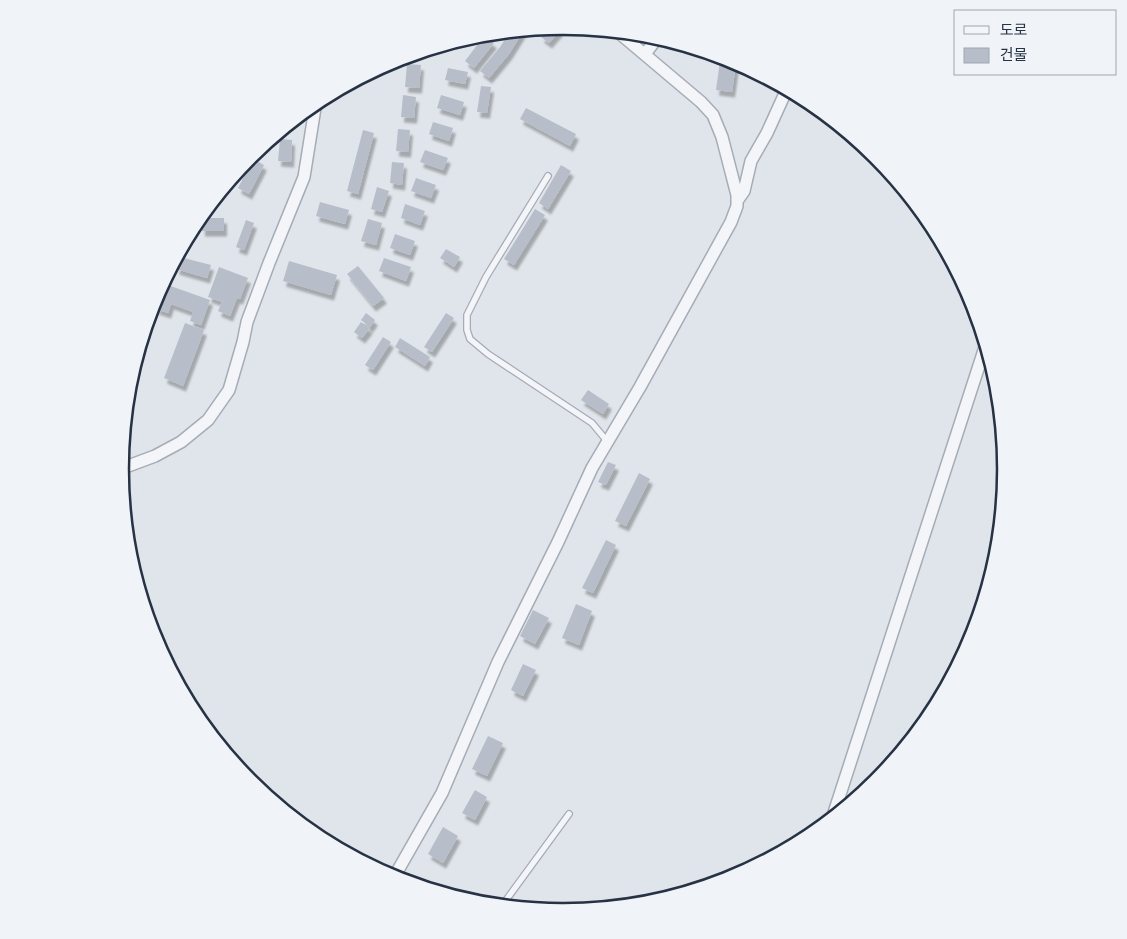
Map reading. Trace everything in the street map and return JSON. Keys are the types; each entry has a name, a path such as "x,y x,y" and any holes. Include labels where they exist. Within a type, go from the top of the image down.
{"street":[{"path":"398,871 442,794 498,662 558,542 592,468 640,387 731,222 737,206 737,195 722,137 713,115 628,40"},
{"path":"645,54 653,44"},
{"path":"737,201 744,190 750,161 767,133 784,95"},
{"path":"129,466 155,456 182,442 208,420 229,390 247,322 304,177 314,114"},
{"path":"836,807 982,355"}],"lane":[{"path":"548,176 486,277 466,315 467,330 470,339 488,354 592,423 607,441"},
{"path":"506,900 569,814"}],"building":[{"path":"556,35 549,43 541,37 542,36"},
{"path":"519,38 509,54 489,78 480,71 505,39"},
{"path":"491,41 494,43 474,68 465,61 479,43"},
{"path":"407,64 421,65 419,88 405,87"},
{"path":"720,64 735,70 732,92 716,90"},
{"path":"448,68 468,72 465,84 445,80"},
{"path":"481,86 491,87 487,113 477,112"},
{"path":"403,95 416,97 414,118 401,117"},
{"path":"441,95 464,102 460,115 437,108"},
{"path":"526,108 576,134 570,146 520,119"},
{"path":"433,122 453,128 449,141 429,134"},
{"path":"398,129 410,130 408,152 396,151"},
{"path":"363,130 374,133 358,194 347,191"},
{"path":"292,140 291,162 278,161 280,141"},
{"path":"425,150 448,158 443,170 420,162"},
{"path":"257,161 264,165 249,194 238,188 245,174"},
{"path":"392,162 404,163 402,185 390,183"},
{"path":"561,165 571,171 548,209 539,203"},
{"path":"416,178 436,185 431,198 411,191"},
{"path":"377,187 389,191 382,212 371,209"},
{"path":"320,202 349,210 345,224 316,216"},
{"path":"405,204 425,211 420,225 401,218"},
{"path":"535,209 545,215 514,265 504,259"},
{"path":"209,218 224,218 224,231 202,231"},
{"path":"368,219 382,223 376,245 361,241"},
{"path":"246,220 254,223 244,250 236,247"},
{"path":"395,234 415,241 410,255 390,248"},
{"path":"446,249 460,257 454,267 440,258"},
{"path":"184,258 211,265 207,278 178,270"},
{"path":"384,258 411,267 406,281 379,271"},
{"path":"289,261 337,275 331,295 283,281"},
{"path":"358,266 384,298 373,306 347,274"},
{"path":"219,267 248,278 240,299 237,298 230,316 218,311 222,302 208,297"},
{"path":"170,286 210,300 201,325 190,321 193,312 171,304 168,313 159,310"},
{"path":"366,313 375,320 370,327 361,320"},
{"path":"446,313 454,318 432,352 424,347"},
{"path":"361,322 370,328 362,338 354,332"},
{"path":"185,323 204,330 183,386 164,378"},
{"path":"383,337 391,342 373,370 365,365"},
{"path":"400,338 430,357 425,366 395,347"},
{"path":"588,390 609,404 603,414 581,400"},
{"path":"608,462 616,465 606,485 598,482"},
{"path":"639,473 650,479 626,526 615,521"},
{"path":"606,540 616,545 593,593 582,588"},
{"path":"576,604 592,611 579,645 562,638"},
{"path":"533,610 549,618 535,644 520,636"},
{"path":"523,664 536,670 523,696 511,690"},
{"path":"488,736 503,743 487,776 472,769"},
{"path":"475,790 487,797 475,820 462,813"},
{"path":"443,827 458,836 443,863 428,854"}]}
